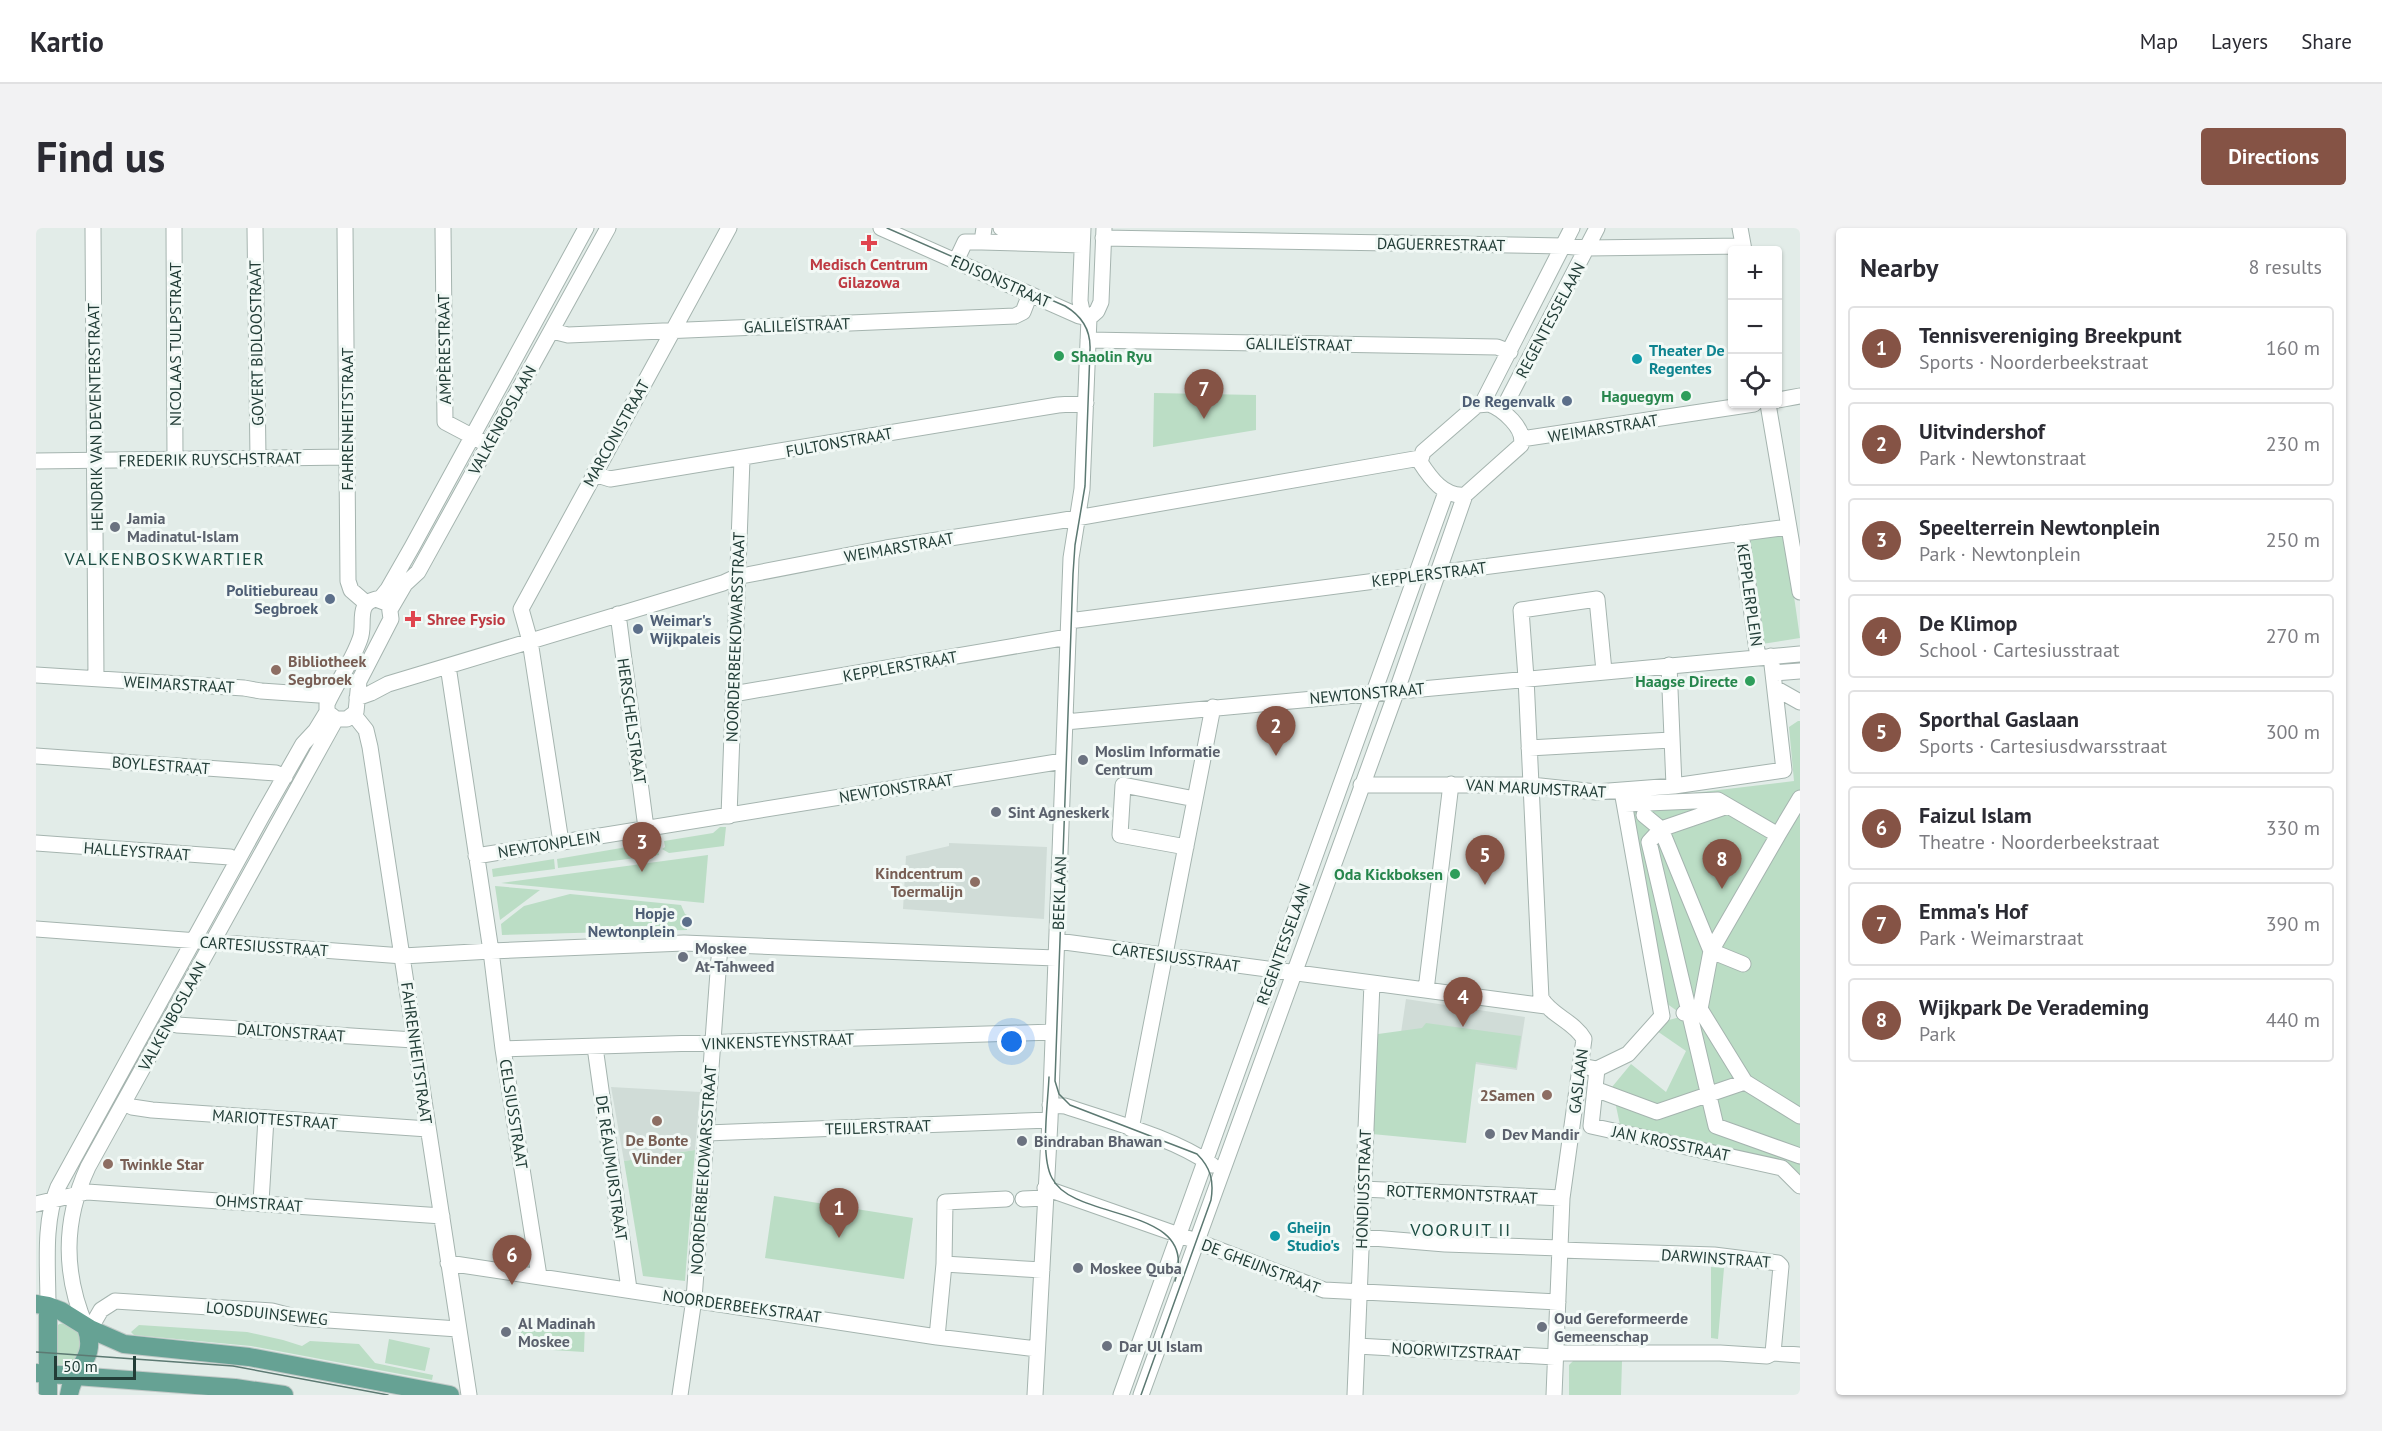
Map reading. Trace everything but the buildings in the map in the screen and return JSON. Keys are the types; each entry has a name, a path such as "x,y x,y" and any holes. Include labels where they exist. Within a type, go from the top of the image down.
{"main road":[{"path":"48,1395 42,1373 42,1305 124,1344 249,1357 450,1395"},
{"path":"69,1395 74,1377 89,1352 88,1328"},
{"path":"42,1373 277,1394"}],"street":[{"name":"HENDRIK VAN DEVENTERSTRAAT","path":"93,228 96,679"},
{"name":"NICOLAAS TULPSTRAAT","path":"174,228 175,459"},
{"name":"GOVERT BIDLOOSTRAAT","path":"255,228 258,458"},
{"name":"FAHRENHEITSTRAAT","path":"345,228 348,581 351,590 379,603"},
{"name":"AMPÈRESTRAAT","path":"443,228 446,422 487,445"},
{"name":"VALKENBOSLAAN","path":"379,603 586,228"},
{"name":"VALKENBOSLAAN","path":"379,603 405,585 418,572 608,228"},
{"name":"MARCONISTRAAT","path":"561,842 530,641 522,617 522,603 729,228"},
{"name":"EDISONSTRAAT","path":"880,228 1079,316 1089,318"},
{"path":"1001,228 1082,235"},
{"name":"REGENTESSELAAN","path":"1482,404 1572,228"},
{"name":"REGENTESSELAAN","path":"1502,411 1598,228"},
{"path":"1740,228 1744,246"},
{"name":"BEEKLAAN","path":"1035,1395 1050,1113 1071,558 1078,517 1092,498 1094,442 1086,410 1088,340 1089,318 1101,302 1104,233"},
{"name":"DAGUERRESTRAAT","path":"1104,233 1587,248 1728,248"},
{"path":"956,261 965,242 983,235 1082,235"},
{"name":"BEEKLAAN","path":"1082,235 1080,301 1082,310 1089,318"},
{"name":"GALILEÏSTRAAT","path":"552,331 568,334 1015,316 1023,312 1030,294"},
{"name":"GALILEÏSTRAAT","path":"1088,340 1497,347 1510,352"},
{"path":"1782,399 1800,396"},
{"name":"FULTONSTRAAT","path":"594,474 610,479 1058,405 1086,410"},
{"path":"1478,405 1495,406 1502,411 1516,426 1522,439 1517,451 1465,495 1446,492 1423,467 1420,458 1423,452 1478,405"},
{"name":"WEIMARSTRAAT","path":"1522,439 1728,408"},
{"path":"1769,408 1800,592"},
{"name":"FREDERIK RUYSCHSTRAAT","path":"36,461 347,457"},
{"name":"WEIMARSTRAAT","path":"357,698 388,684 723,583 736,577 886,548 1420,458"},
{"name":"NOORDERBEEKDWARSSTRAAT","path":"729,816 742,459"},
{"name":"REGENTESSELAAN","path":"1121,1395 1446,492"},
{"name":"REGENTESSELAAN","path":"1142,1395 1397,690 1465,495"},
{"name":"KEPPLERSTRAAT","path":"1069,621 1789,527"},
{"name":"KEPPLERPLEIN","path":"1741,533 1765,657"},
{"path":"1546,1006 1541,998 1521,610 1597,600 1604,671"},
{"path":"327,707 360,638 362,612 379,603 389,625 359,681 354,715"},
{"name":"HERSCHELSTRAAT","path":"618,614 646,828"},
{"name":"KEPPLERSTRAAT","path":"733,694 1068,638"},
{"name":"NEWTONSTRAAT","path":"1065,722 1800,654"},
{"path":"1669,665 1674,786 1784,770 1774,680 1765,657"},
{"path":"448,666 476,856"},
{"path":"1774,680 1800,671"},
{"name":"WEIMARSTRAAT","path":"37,675 244,688 327,707 344,720 354,715"},
{"name":"WEIMARSTRAAT","path":"359,681 373,680 388,684"},
{"path":"1774,680 1800,702"},
{"name":"VALKENBOSLAAN","path":"42,1305 53,1201 66,1171 237,861 303,744 316,730 327,707"},
{"name":"VALKENBOSLAAN","path":"88,1328 75,1302 69,1252 69,1231 76,1195 88,1167 214,941 327,707"},
{"path":"1131,1129 1213,707"},
{"name":"FAHRENHEITSTRAAT","path":"354,715 368,735 469,1395"},
{"path":"1529,748 1671,740"},
{"name":"BOYLESTRAAT","path":"36,756 276,773 285,777"},
{"name":"NEWTONSTRAAT","path":"729,816 1064,761"},
{"path":"1426,990 1450,784"},
{"path":"1186,847 1120,835 1123,785 1195,799"},
{"name":"VAN MARUMSTRAAT","path":"1361,785 1531,785 1596,792 1629,802 1674,786"},
{"path":"1688,1012 1711,951 1800,798"},
{"path":"1629,802 1718,800 1778,835"},
{"path":"1629,802 1661,829 1711,951 1743,964"},
{"path":"1629,802 1662,1014"},
{"path":"1728,806 1661,829 1649,842 1716,1126 1800,1156"},
{"name":"NEWTONPLEIN","path":"491,951 476,856 729,816"},
{"name":"HALLEYSTRAAT","path":"36,843 230,857 237,861"},
{"name":"CARTESIUSSTRAAT","path":"36,929 403,956 491,951"},
{"name":"CARTESIUSSTRAAT","path":"1057,941 1546,1006"},
{"path":"491,951 684,943 1056,958"},
{"name":"NOORDERBEEKDWARSSTRAAT","path":"680,1395 694,1299 720,945"},
{"name":"CELSIUSSTRAAT","path":"491,951 503,1049 539,1276"},
{"name":"HONDIUSSTRAAT","path":"1355,1395 1372,983"},
{"name":"GASLAAN","path":"1546,1006 1584,1039 1562,1198 1554,1395"},
{"path":"1581,1066 1597,1069 1628,1054 1662,1014 1688,1012"},
{"path":"1688,1012 1745,1082 1800,1116"},
{"name":"DALTONSTRAAT","path":"169,1022 177,1025 414,1040"},
{"name":"VINKENSTEYNSTRAAT","path":"503,1049 1053,1032"},
{"name":"DE RÉAUMURSTRAAT","path":"596,1047 629,1289"},
{"name":"JAN KROSSTRAAT","path":"1597,1069 1591,1126 1708,1148 1782,1168 1800,1186"},
{"path":"1595,1089 1657,1112 1745,1082"},
{"name":"MARIOTTESTRAAT","path":"124,1103 132,1107 152,1110 428,1129"},
{"name":"TEIJLERSTRAAT","path":"707,1133 1050,1113 1065,1106 1188,1150 1222,1171"},
{"path":"261,1202 266,1118"},
{"name":"ROTTERMONTSTRAAT","path":"1362,1189 1562,1198"},
{"name":"OHMSTRAAT","path":"36,1203 87,1192 442,1216"},
{"name":"DE GHEIJNSTRAAT","path":"1023,1199 1045,1193 1178,1235 1314,1287 1332,1291 1558,1302"},
{"path":"937,1337 944,1264 945,1202 1006,1200"},
{"path":"1361,1237 1445,1244 1560,1249"},
{"name":"DARWINSTRAAT","path":"1560,1249 1714,1255 1778,1263 1781,1266 1773,1353"},
{"name":"NOORDERBEEKSTRAAT","path":"448,1263 937,1337 1036,1349"},
{"path":"944,1264 1042,1270"},
{"name":"LOOSDUINSEWEG","path":"88,1328 102,1310 116,1301 272,1311 299,1318 458,1329"},
{"name":"NOORWITZSTRAAT","path":"1357,1346 1555,1355"},
{"path":"1555,1355 1720,1353 1767,1356 1773,1353 1800,1356"}],"shaded area":[{"name":"Kindcentrum Toermalijn","path":"949,843 1047,847 1044,919 903,909 906,856 949,846"},
{"path":"1406,999 1525,1017 1517,1070 1398,1053"},
{"name":"De Bonte Vlinder","path":"611,1087 700,1092 695,1150 624,1161"}],"green space":[{"path":"1154,393 1256,395 1256,430 1153,447"},
{"path":"1785,534 1800,638 1762,644 1747,539"},
{"path":"1800,721 1800,1180 1707,1145 1620,1125 1612,1087 1631,1064 1666,1092 1686,1051 1657,1031 1665,1021 1684,1016 1666,1003 1628,796 1685,794 1794,781 1789,727"},
{"path":"720,827 726,827 724,846 669,853 662,849 665,847 664,841 713,833"},
{"path":"656,842 659,855 558,868 557,859"},
{"path":"708,855 704,903 501,883"},
{"path":"554,859 555,869 493,877 492,869"},
{"path":"495,886 540,890 500,920"},
{"path":"570,894 681,905 687,915 687,930 502,935 501,924 524,906"},
{"path":"1426,1023 1521,1036 1516,1068 1476,1062 1466,1143 1372,1134 1378,1034 1422,1028"},
{"path":"695,1150 685,1281 643,1276 624,1161"},
{"path":"774,1196 913,1218 904,1279 765,1258"},
{"path":"1711,1267 1724,1268 1718,1339 1711,1338"},
{"path":"585,1322 584,1352 521,1348 521,1324"},
{"path":"66,1323 80,1331 83,1341 76,1364 54,1365 55,1329 59,1324"},
{"path":"139,1325 247,1332 302,1346 310,1341 359,1344 375,1363 433,1375 432,1380 251,1346 134,1335 131,1332"},
{"path":"389,1339 430,1348 425,1371 385,1363"},
{"path":"1574,1360 1622,1361 1621,1395 1569,1395 1569,1365"}],"tram line":[{"path":"887,228 1065,306 1081,319 1089,336 1085,486 1075,545 1073,574 1055,1081 1059,1094 1070,1105 1197,1154 1206,1164 1212,1187 1211,1200 1141,1395"},
{"path":"1049,1077 1046,1157 1052,1178 1065,1192 1084,1202 1153,1226 1170,1239 1178,1256 1175,1281"},
{"path":"36,1352 233,1366 388,1395"}],"place":[{"name":"Medisch Centrum Gilazowa","path":"869,243"},
{"name":"Shaolin Ryu","path":"1059,356"},
{"name":"Theater De Regentes","path":"1637,359"},
{"name":"Haguegym","path":"1686,396"},
{"name":"De Regenvalk","path":"1567,401"},
{"name":"Emma's Hof","path":"1204,419"},
{"name":"Jamia Madinatul-Islam","path":"115,527"},
{"name":"Politiebureau Segbroek","path":"330,599"},
{"name":"Shree Fysio","path":"413,619"},
{"name":"Weimar's Wijkpaleis","path":"638,629"},
{"name":"Bibliotheek Segbroek","path":"276,670"},
{"name":"Haagse Directe","path":"1750,681"},
{"name":"Uitvindershof","path":"1276,756"},
{"name":"Moslim Informatie Centrum","path":"1083,760"},
{"name":"Sint Agneskerk","path":"996,812"},
{"name":"Speelterrein Newtonplein","path":"642,872"},
{"name":"Oda Kickboksen","path":"1455,874"},
{"name":"Kindcentrum Toermalijn","path":"975,882"},
{"name":"Sporthal Gaslaan","path":"1485,885"},
{"name":"Wijkpark De Verademing","path":"1722,889"},
{"name":"Hopje Newtonplein","path":"687,922"},
{"name":"Moskee At-Tahweed","path":"683,957"},
{"name":"De Klimop","path":"1463,1027"},
{"name":"2Samen","path":"1547,1095"},
{"name":"De Bonte Vlinder","path":"657,1121"},
{"name":"Dev Mandir","path":"1490,1134"},
{"name":"Bindraban Bhawan","path":"1022,1141"},
{"name":"Twinkle Star","path":"108,1164"},
{"name":"Gheijn Studio's","path":"1275,1236"},
{"name":"Tennisvereniging Breekpunt","path":"839,1238"},
{"name":"Moskee Quba","path":"1078,1268"},
{"name":"Faizul Islam","path":"512,1285"},
{"name":"Oud Gereformeerde Gemeenschap","path":"1542,1327"},
{"name":"Al Madinah Moskee","path":"506,1332"},
{"name":"Dar Ul Islam","path":"1107,1346"}],"district":[{"name":"VALKENBOSKWARTIER","path":"165,559"},
{"name":"VOORUIT II","path":"1461,1230"}]}
